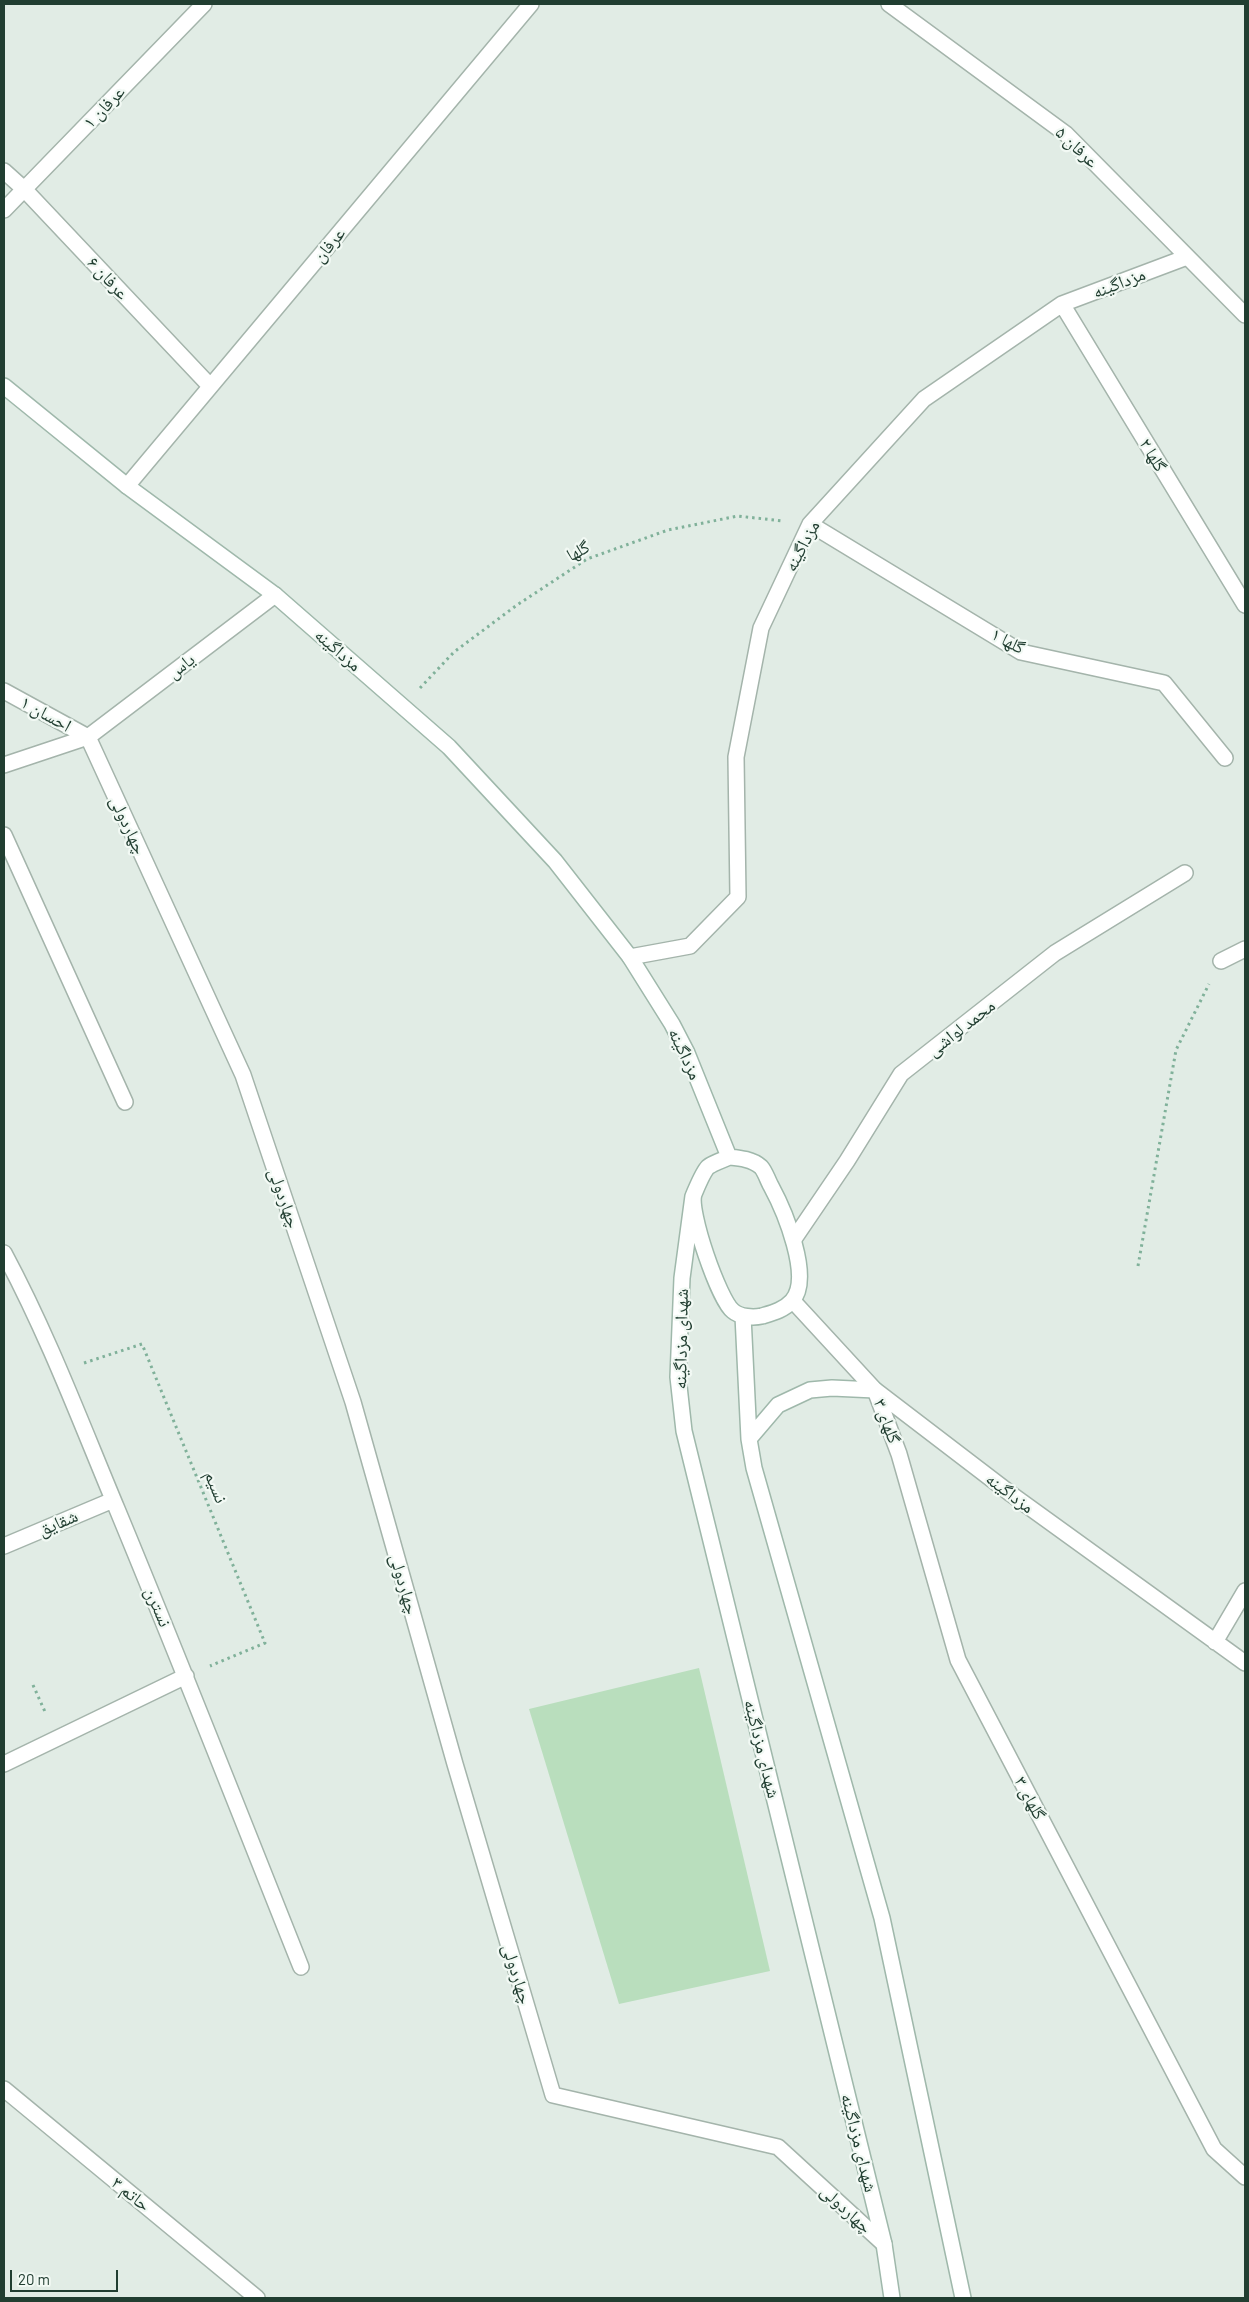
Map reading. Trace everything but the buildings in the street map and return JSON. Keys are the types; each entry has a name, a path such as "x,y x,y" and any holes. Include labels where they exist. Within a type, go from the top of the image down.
{"street":[{"name":"عرفان ۱","path":"4,210 204,4"},
{"name":"عرفان","path":"127,486 531,4"},
{"name":"عرفان ۵","path":"889,4 1066,134 1245,315"},
{"name":"عرفان ۶","path":"4,171 24,189 210,386"},
{"name":"مزداگینه","path":"630,957 690,946 738,897 736,756 761,628 810,524 924,399 1062,304 1187,257"},
{"name":"گلها ۲","path":"1062,304 1245,605"},
{"name":"مزداگینه","path":"4,386 127,486 275,595 449,747 555,861 630,957 672,1024 687,1052 729,1157"},
{"name":"گلها ۱","path":"810,524 1021,652 1164,682 1226,758"},
{"name":"یاس","path":"4,765 88,736 275,595"},
{"name":"احسان ۱","path":"4,691 88,736"},
{"name":"چهاردولی","path":"88,736 239,1066 250,1094 353,1402 452,1755 553,2095 778,2147 884,2244"},
{"path":"4,835 125,1102"},
{"name":"محمد لواشی","path":"794,1239 847,1161 902,1074 1055,953 1185,873"},
{"path":"1221,961 1245,949"},
{"path":"729,1157 744,1158 761,1167 778,1198 794,1239 799,1270 798,1289 793,1301 780,1310 759,1317 743,1316 732,1311 712,1274 698,1229 693,1196 708,1168 729,1157"},
{"name":"شهدای مزداگینه","path":"693,1196 682,1278 678,1377 684,1431 884,2244 892,2298"},
{"name":"نسترن","path":"4,1253 30,1301 60,1372 186,1676 301,1967"},
{"name":"مزداگینه","path":"793,1301 875,1390 1011,1494 1245,1663"},
{"path":"743,1316 749,1439 757,1477 882,1918 963,2298"},
{"path":"749,1439 778,1405 810,1390 832,1388 875,1390"},
{"name":"گلهای ۳","path":"875,1390 899,1454 958,1660 1214,2149 1245,2177"},
{"name":"شقایق","path":"4,1546 113,1500"},
{"path":"1215,1642 1245,1591"},
{"path":"4,1764 186,1676"},
{"name":"حاتم ۳","path":"4,2089 257,2298"}],"path":[{"name":"گلها","path":"403,707 454,652 518,605 587,559 668,530 738,516 810,524"},
{"path":"1138,1266 1176,1050 1221,961"},
{"name":"نسیم","path":"60,1372 142,1344 265,1643 186,1676"}],"green space":[{"path":"699,1668 770,1971 619,2004 529,1709"}]}
